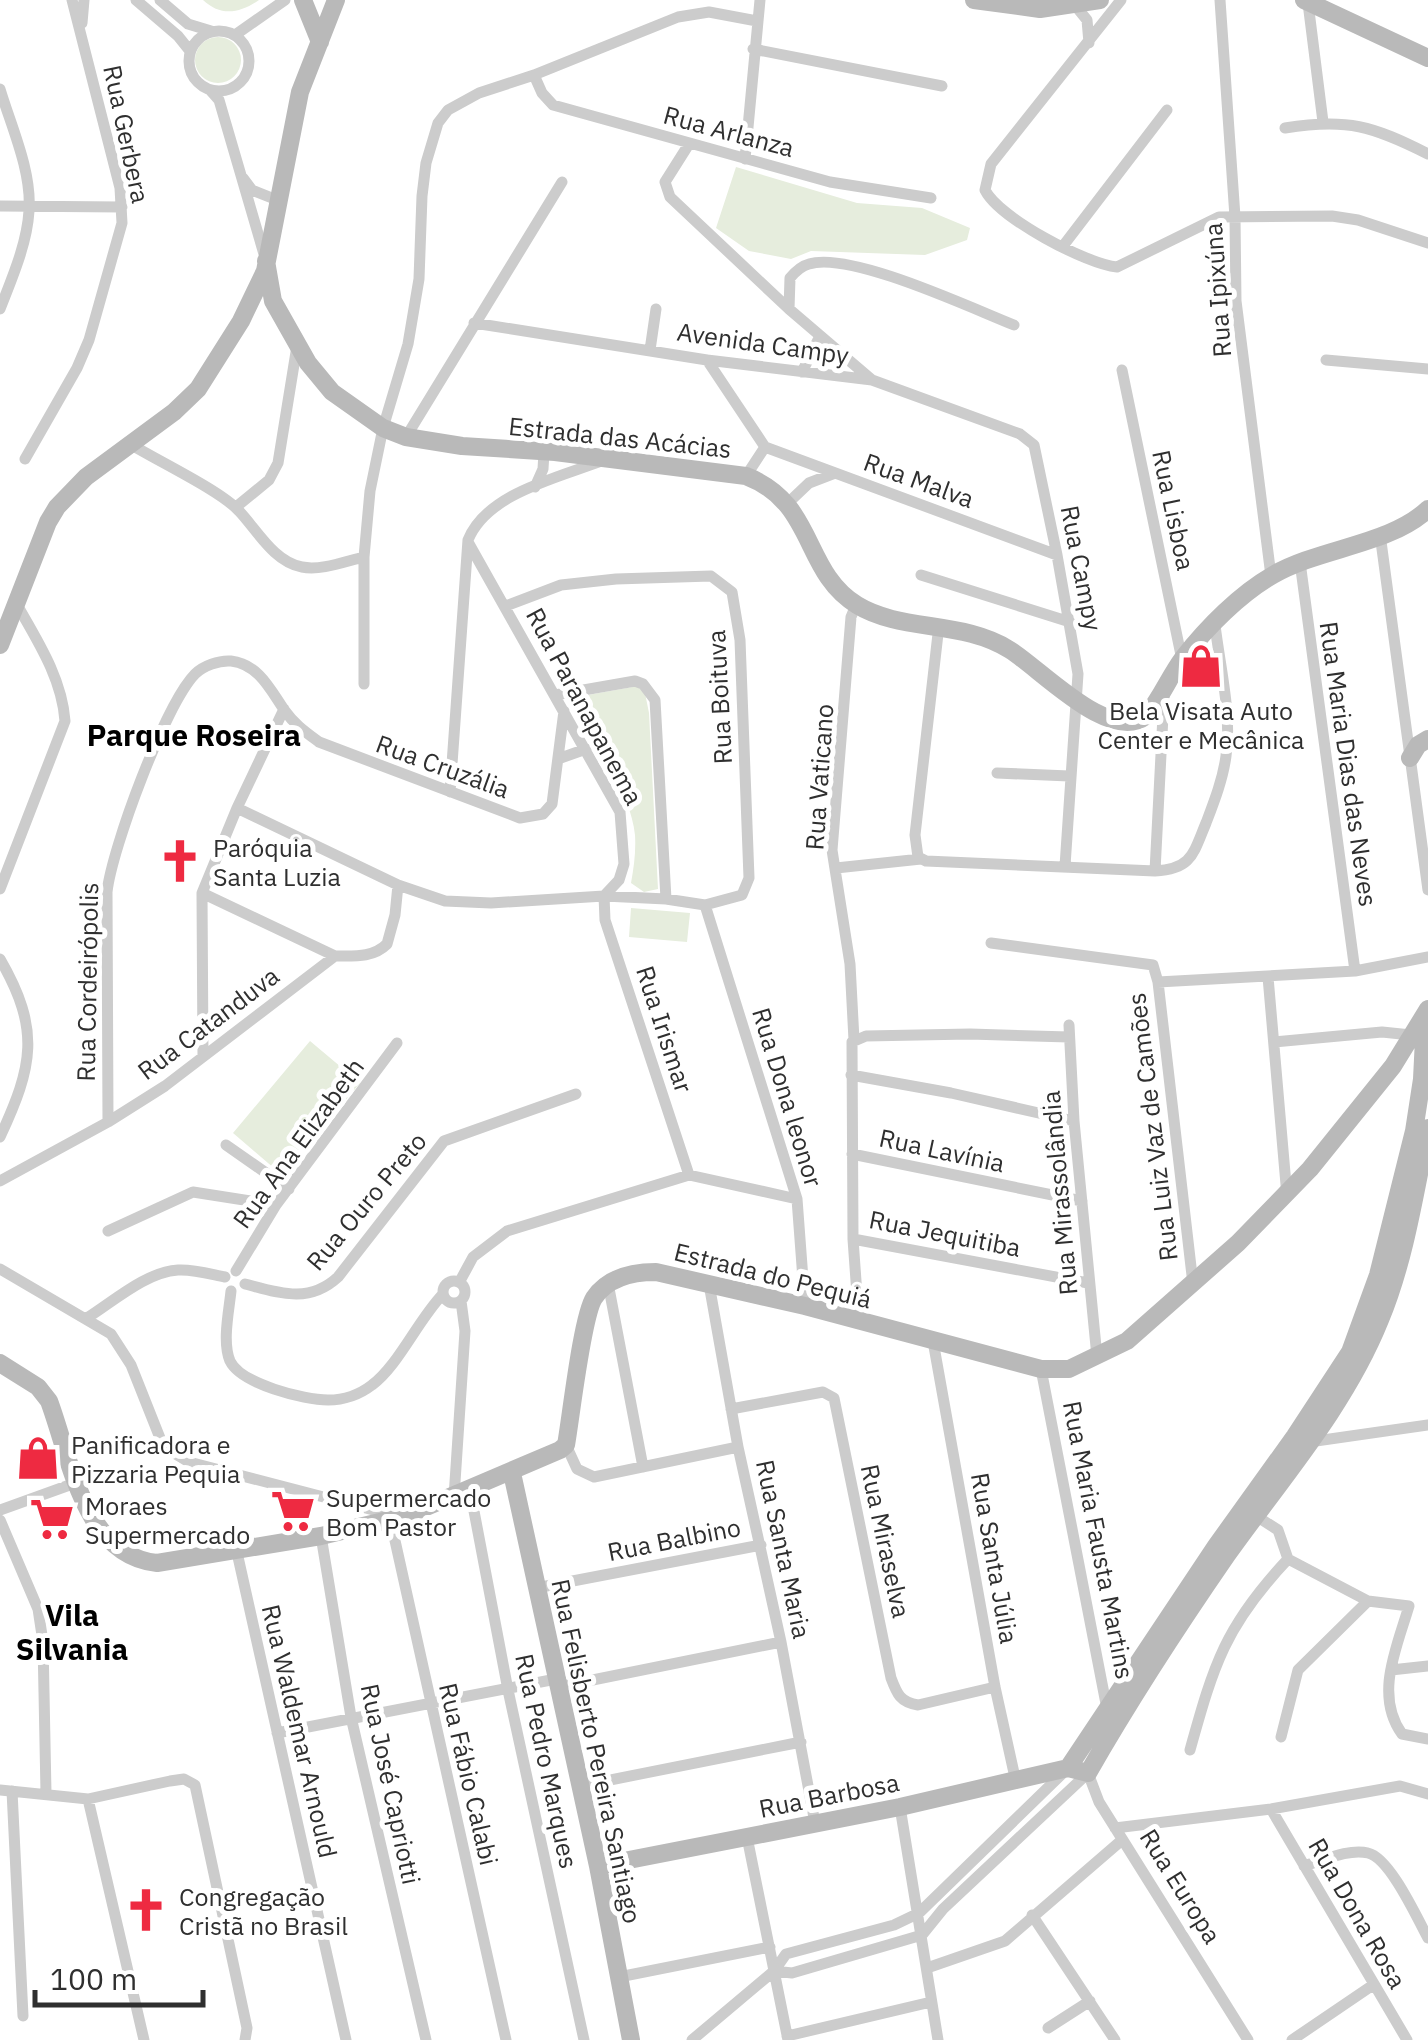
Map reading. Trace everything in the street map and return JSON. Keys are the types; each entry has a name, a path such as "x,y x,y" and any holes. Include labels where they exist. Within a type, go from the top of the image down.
{"street":[{"name":"Rua Gerbera","path":"25,459 89,340 116,253 122,208 72,0"},
{"name":"Rua Gerbera","path":"83,38 84,0"},
{"path":"136,0 190,51"},
{"path":"160,0 188,24 235,34 286,0"},
{"path":"303,0 320,4 335,0"},
{"path":"303,0 320,42"},
{"path":"0,645 57,507 86,478 198,389 241,321 264,271 300,92 335,0"},
{"path":"745,159 760,0"},
{"path":"974,0 1022,8 1100,0"},
{"path":"1121,0 991,164 985,190 994,204 1100,265 1117,267 1210,221 1235,217 1332,216 1358,220 1428,243"},
{"name":"Rua Ipixúna","path":"1220,0 1235,217 1236,301 1271,576"},
{"path":"1306,1 1428,58"},
{"path":"1306,1 1323,122"},
{"path":"1074,4 1087,20 1089,42"},
{"path":"364,684 364,558 370,491 414,312 426,163 438,124 448,110 478,93 691,14 709,12 757,21"},
{"path":"211,31 198,38 190,51 190,71 194,80 219,100 266,261"},
{"path":"211,90 230,90 248,68 247,50 235,34"},
{"path":"753,49 942,86"},
{"name":"Rua Arlanza","path":"534,75 542,93 554,105 830,182 930,198"},
{"path":"0,89 30,206 17,264 0,309"},
{"path":"1063,246 1166,110"},
{"path":"1285,128 1323,122 1382,132 1428,154"},
{"path":"689,144 668,174 666,191 789,309 872,380"},
{"path":"240,175 252,190 277,200"},
{"path":"406,436 562,182"},
{"path":"0,206 122,208"},
{"name":"Estrada das Acácias","path":"266,261 273,301 297,344 332,392 383,428 462,446 746,476 769,486 789,502"},
{"path":"789,309 790,278 806,264 819,262 862,269 1014,325"},
{"path":"650,350 656,309"},
{"name":"Avenida Campy","path":"474,323 707,360 872,380 1020,434 1034,446"},
{"path":"802,372 820,336"},
{"path":"236,507 269,480 278,463 297,344"},
{"path":"707,360 764,447 746,476"},
{"path":"1326,360 1428,369"},
{"name":"Rua Lisboa","path":"1122,370 1182,660"},
{"path":"132,445 236,507 266,544 290,562 315,568 364,558"},
{"name":"Rua Campy","path":"1034,446 1078,674 1065,866"},
{"name":"Rua Malva","path":"764,447 1058,555"},
{"path":"535,488 542,475 544,452"},
{"path":"450,792 468,540 475,523 488,510 605,460"},
{"path":"835,472 809,483 789,502 819,562 833,583 856,605 887,618 940,625 1003,646 1077,701 1110,720 1128,724 1146,716 1182,660 1238,600 1271,576 1380,534 1428,508"},
{"path":"1380,534 1428,890"},
{"name":"Rua Paranapanema","path":"468,540 620,812 624,864 619,880 604,896"},
{"name":"Rua Maria Dias das Neves","path":"1300,562 1355,972"},
{"path":"921,575 1070,622"},
{"name":"Rua Boituva","path":"506,606 561,586 616,579 711,576 732,592 740,640 749,878 744,892 735,899 705,905"},
{"path":"0,889 65,721 64,702 52,670 16,603"},
{"name":"Rua Vaticano","path":"856,605 832,850 860,1038 850,1046 852,1239 859,1322"},
{"path":"923,860 915,852 916,835 940,625"},
{"path":"836,868 923,860 1155,872 1174,869 1190,859 1224,768 1227,730 1215,625"},
{"name":"Rua Cordeirópolis","path":"108,1122 108,882 116,846 168,718 198,671 232,661 252,670 268,684 284,710"},
{"path":"556,695 634,681 643,684 655,700 666,899"},
{"path":"1155,872 1164,691"},
{"path":"202,1057 202,893 236,808 284,710"},
{"name":"Rua Cruzália","path":"284,710 319,742 504,814 536,817 552,804 564,711"},
{"path":"1410,758 1418,745 1428,740"},
{"path":"558,759 586,750"},
{"path":"997,773 1069,776"},
{"path":"236,808 423,895 460,902 604,896 705,905"},
{"path":"202,893 336,956 370,954 387,944 398,885"},
{"name":"Rua Irismar","path":"604,896 605,920 689,1175"},
{"name":"Rua Dona leonor","path":"705,905 797,1199 806,1306"},
{"name":"Rua Luiz Vaz de Camões","path":"991,943 1153,965 1193,1284"},
{"name":"Rua Catanduva","path":"0,1181 108,1122 336,956"},
{"path":"1158,982 1355,972 1428,957"},
{"path":"0,959 23,1010 30,1050 0,1137"},
{"path":"1268,977 1286,1196"},
{"path":"1106,1709 1250,1512 1337,1404 1380,1321 1397,1271 1422,1079 1420,1037 1427,1011"},
{"name":"Rua Mirassolândia","path":"860,1038 1069,1031 1097,1358"},
{"path":"1274,1042 1382,1032 1420,1037"},
{"name":"Estrada do Pequiá","path":"608,1283 638,1272 656,1272 806,1306 1041,1369 1069,1369 1127,1341 1193,1284 1286,1196 1420,1037"},
{"name":"Rua Ana Elizabeth","path":"231,1274 276,1205 398,1043"},
{"path":"1393,1066 1412,1070 1422,1079"},
{"path":"851,1076 951,1093 1074,1121"},
{"name":"Rua Ouro Preto","path":"245,1284 301,1296 323,1289 338,1278 444,1140 576,1094"},
{"path":"774,1971 792,1973 922,1935 943,1909 1088,1773 1132,1696 1350,1352 1428,1128"},
{"path":"226,1144 289,1189"},
{"name":"Rua Lavínia","path":"852,1154 1082,1201"},
{"path":"460,1282 473,1257 507,1231 689,1175 797,1199"},
{"path":"108,1231 193,1192 276,1205"},
{"name":"Rua Jequitiba","path":"852,1239 1088,1282"},
{"path":"0,1269 103,1326 121,1345 160,1438 169,1450 189,1462 381,1512 390,1518"},
{"path":"87,1318 152,1278 171,1271 188,1270 231,1274 244,1277 242,1290 231,1291 226,1287 231,1274"},
{"path":"231,1291 228,1350 236,1368 247,1379 306,1398 328,1400 350,1397 381,1377 449,1281 460,1282 466,1290 461,1301 450,1302 443,1294"},
{"path":"608,1283 592,1301 566,1445 570,1459 584,1474 594,1477 738,1446"},
{"path":"608,1283 643,1467"},
{"name":"Rua Santa Maria","path":"709,1284 815,1823"},
{"name":"Rua Pedro Marques","path":"461,1301 465,1330 462,1494 584,2040"},
{"name":"Rua Santa Júlia","path":"933,1342 995,1688 1016,1782"},
{"path":"0,1363 44,1393 90,1511 108,1540 142,1561 158,1563 321,1536 405,1516 512,1473 566,1445"},
{"name":"Rua Maria Fausta Martins","path":"1041,1369 1106,1709 1068,1768"},
{"name":"Rua Miraselva","path":"731,1409 823,1392 834,1398 891,1678 898,1695 906,1703 918,1704 995,1688"},
{"path":"1309,1442 1428,1425"},
{"name":"Rua Felisberto Pereira Santiago","path":"512,1473 632,2040"},
{"path":"0,1510 78,1482"},
{"path":"1250,1512 1278,1530 1288,1560 1368,1601 1409,1606 1391,1670 1388,1707 1402,1734 1428,1739"},
{"name":"Rua Fábio Calabi","path":"390,1518 506,2040"},
{"path":"0,1520 27,1579 41,1626 46,1793"},
{"name":"Rua José Capriotti","path":"321,1536 352,1717 426,2040"},
{"name":"Rua Balbino","path":"536,1588 762,1545"},
{"name":"Rua Waldemar Arnould","path":"236,1548 346,2040"},
{"path":"1190,1750 1210,1678 1226,1640 1258,1592 1288,1560"},
{"path":"1280,1737 1298,1670 1368,1601"},
{"path":"276,1733 781,1642"},
{"path":"1391,1670 1428,1666"},
{"path":"580,1786 802,1742"},
{"path":"692,2040 774,1971 786,1954 894,1925 918,1913 1068,1768 1088,1773"},
{"name":"Rua Barbosa","path":"598,1866 900,1807 1068,1768"},
{"name":"Rua Europa","path":"1088,1773 1099,1802 1248,2040"},
{"path":"23,2016 6,1791 88,1799 184,1779 195,1786 246,2028 245,2040"},
{"path":"1115,1828 1271,1809 1400,1786 1428,1794"},
{"path":"88,1799 144,2040"},
{"path":"900,1807 938,2040"},
{"name":"Rua Dona Rosa","path":"1271,1809 1408,2040"},
{"path":"747,1836 787,2038 931,2002"},
{"path":"927,1968 1005,1941 1122,1840"},
{"path":"1304,1866 1351,1853 1368,1853 1379,1859 1390,1871 1428,1938"},
{"path":"1032,1915 1115,2040"},
{"path":"619,1977 770,1946"},
{"path":"1292,2040 1373,1985"},
{"path":"1048,2028 1090,2001"}],"green space":[{"path":"203,0 259,0 245,8 224,11"},
{"path":"218,37 234,44 241,60 234,76 218,83 202,76 195,60 202,44"},
{"path":"736,167 857,203 922,208 970,228 967,240 925,255 811,251 791,259 749,251 716,228"},
{"path":"638,686 645,693 649,713 658,889 644,892 631,883 635,835 626,801 610,764 571,698"},
{"path":"631,908 690,913 687,942 629,937"},
{"path":"310,1041 360,1083 282,1175 233,1133"}],"place":[{"name":"Bela Visata Auto Center e Mecânica","path":"1201,666"},
{"name":"Paróquia Santa Luzia","path":"180,861"},
{"name":"Panificadora e Pizzaria Pequia","path":"38,1458"},
{"name":"Supermercado Bom Pastor","path":"293,1511"},
{"name":"Moraes Supermercado","path":"52,1519"},
{"name":"Congregação Cristã no Brasil","path":"146,1910"}],"district":[{"name":"Parque Roseira","path":"194,734"},
{"name":"Vila Silvania","path":"72,1631"}]}
